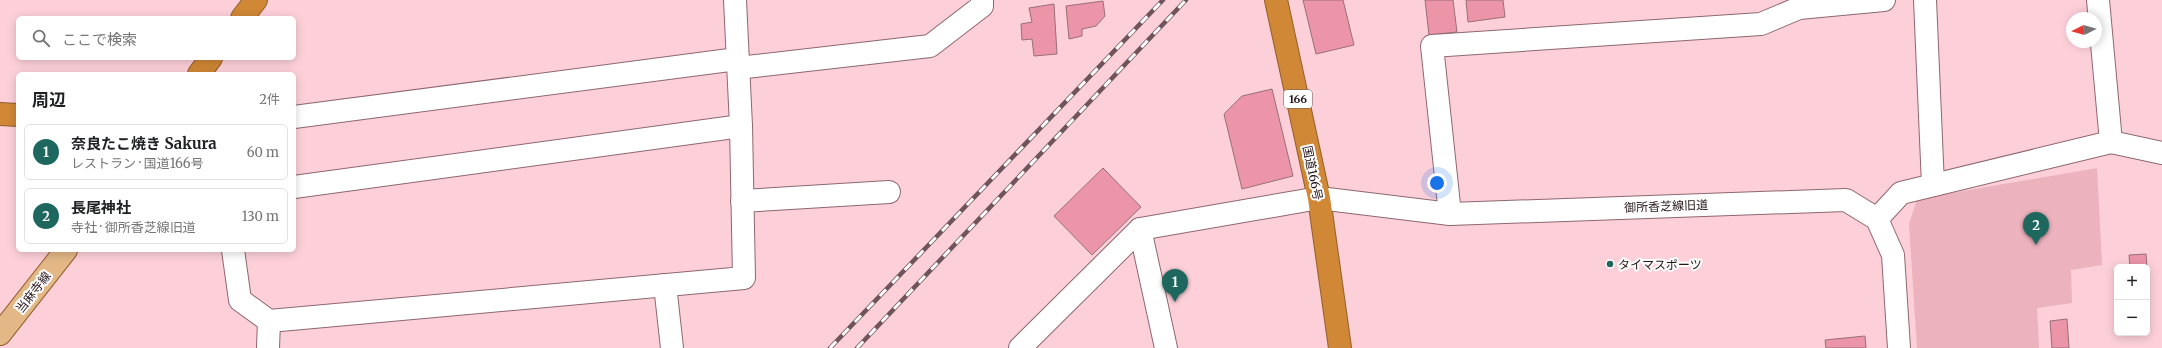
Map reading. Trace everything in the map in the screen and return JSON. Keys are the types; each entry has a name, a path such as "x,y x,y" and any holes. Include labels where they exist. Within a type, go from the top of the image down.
{"highway":[{"path":"244,16 256,0"},
{"name":"国道166号","path":"1276,0 1319,198 1340,348"},
{"path":"200,72 210,60"},
{"path":"0,114 16,115"}],"main road":[{"name":"当麻寺線","path":"0,334 64,252"}],"street":[{"path":"232,252 240,300 269,321 744,278 741,126 735,0"},
{"path":"296,117 738,63 930,46 982,6 982,0"},
{"path":"1450,214 1432,46 1761,24 1798,8 1884,0"},
{"path":"1925,0 1933,185"},
{"path":"2098,0 2111,142"},
{"path":"296,187 741,126"},
{"path":"1899,348 1894,255 1877,219 1901,194 2111,142 2162,153"},
{"path":"742,201 889,192"},
{"name":"御所香芝線旧道","path":"1140,229 1319,198 1450,214 1846,200 1877,219"},
{"path":"1020,348 1140,229"},
{"path":"1140,229 1166,348"},
{"path":"665,285 672,348"},
{"path":"268,348 269,321"}],"shaded area":[{"path":"2097,168 2102,265 2071,270 2072,303 2037,308 2039,348 1917,348 1909,224 1917,199"}],"building":[{"path":"1303,0 1343,0 1354,45 1316,54"},
{"path":"1425,0 1453,0 1457,32 1429,35"},
{"path":"1466,0 1503,0 1505,17 1468,22"},
{"path":"1103,1 1105,16 1096,26 1082,29 1082,36 1069,39 1066,6"},
{"path":"1054,4 1057,54 1034,56 1032,39 1022,40 1021,24 1032,22 1029,8"},
{"path":"1272,89 1293,176 1242,189 1224,114 1242,96"},
{"path":"1103,168 1141,207 1092,255 1054,216"},
{"path":"2146,254 2147,264 2130,264 2129,255"},
{"path":"2067,319 2069,348 2052,348 2050,321"},
{"path":"1865,336 1866,348 1826,348 1825,340"}],"railway":[{"path":"830,348 1163,0"},
{"path":"857,348 1186,0"}],"place":[{"name":"長尾神社","path":"2036,245"},
{"name":"タイマスポーツ","path":"1610,264"},
{"name":"奈良たこ焼き Sakura","path":"1175,302"}]}
